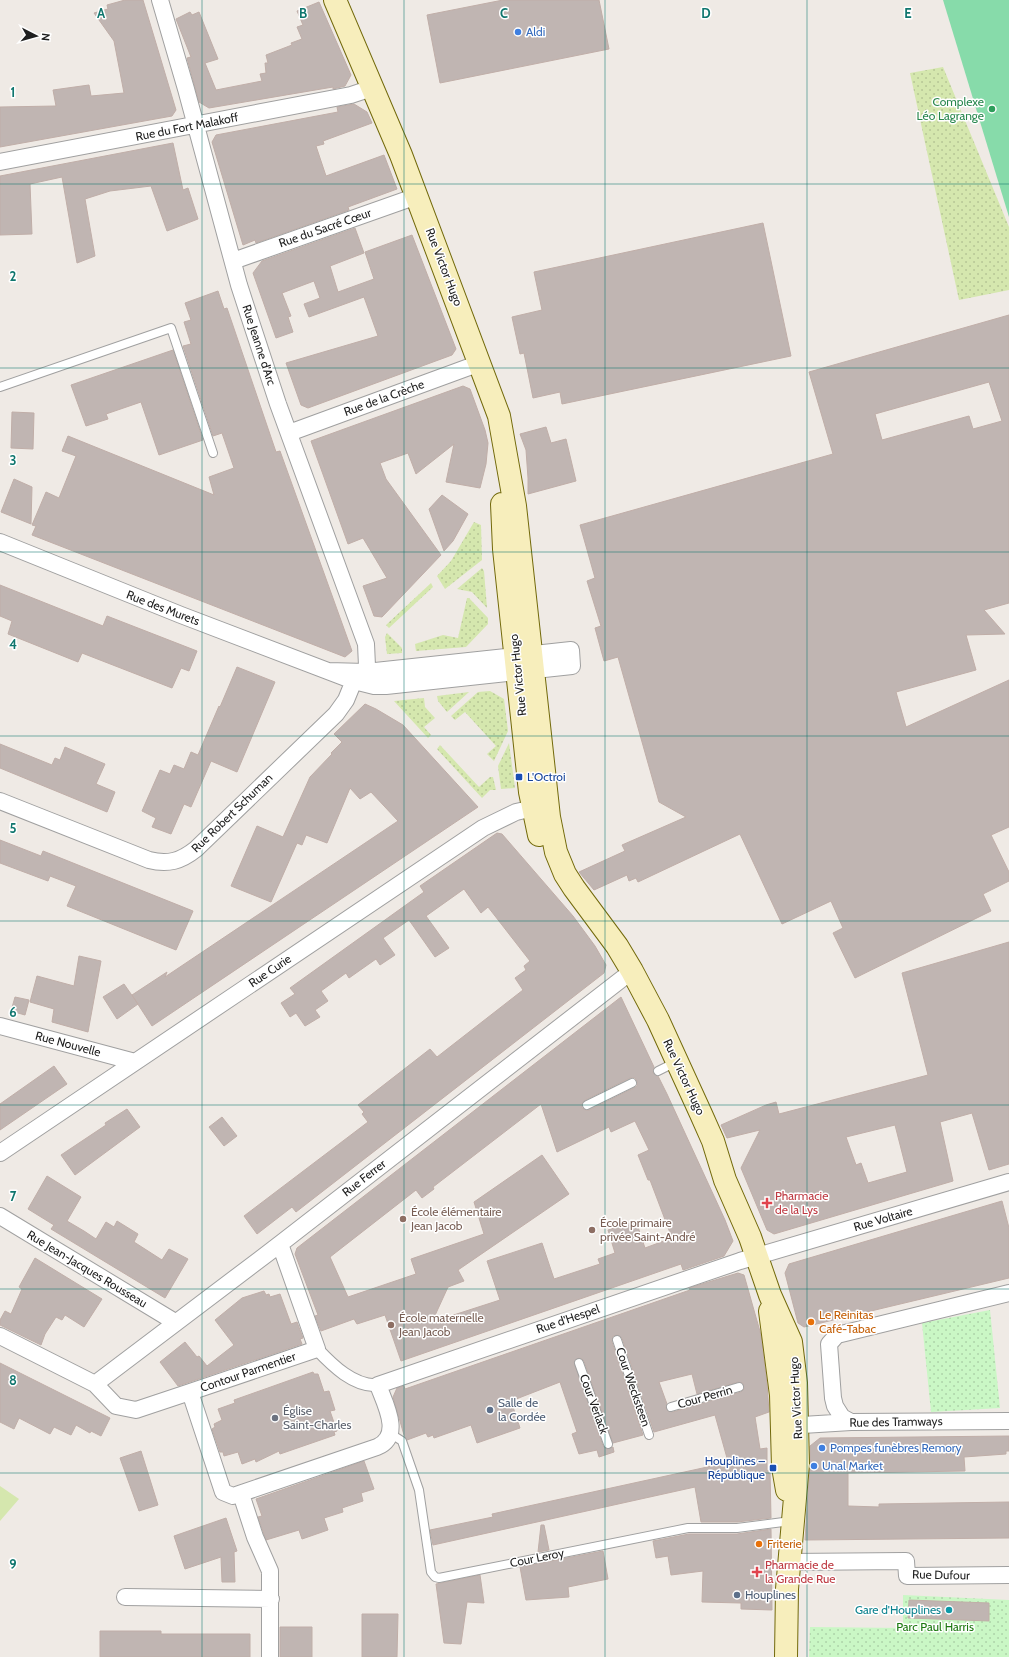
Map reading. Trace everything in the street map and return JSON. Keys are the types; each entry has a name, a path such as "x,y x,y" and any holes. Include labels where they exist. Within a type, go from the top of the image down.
{"main road":[{"name":"Rue Victor Hugo","path":"335,0 417,196 499,416 514,497 525,663 540,806 552,834 556,852 565,874 609,934 632,971 658,1020 667,1066 708,1130 725,1180 758,1256 766,1280 790,1426 783,1472 792,1521 787,1589 786,1657"}],"street":[{"name":"Rue Jeanne d'Arc","path":"160,0 252,325 289,433 364,639 366,648 360,678"},
{"name":"Rue du Fort Malakoff","path":"0,162 350,95 372,88"},
{"name":"Rue du Sacré Cœur","path":"234,261 417,196"},
{"name":"Rue de la Crèche","path":"289,433 480,363"},
{"name":"Rue des Murets","path":"0,542 174,612 328,671 360,678 525,663"},
{"name":"Rue Robert Schuman","path":"0,802 149,860 162,863 182,859 196,849 336,714 360,678"},
{"name":"Rue Curie","path":"0,1153 483,828 506,816 540,806"},
{"name":"Rue Ferrer","path":"95,1384 280,1244 632,971"},
{"name":"Rue Nouvelle","path":"0,1026 135,1062"},
{"name":"Rue Voltaire","path":"758,1256 1009,1182"},
{"name":"Rue Jean-Jacques Rousseau","path":"0,1216 175,1322"},
{"path":"270,1657 270,1571 255,1537 240,1494 377,1447 384,1444 390,1434 390,1420 378,1385 364,1383 345,1374 329,1362 317,1349 280,1244"},
{"name":"Rue d'Hespel","path":"378,1385 566,1326 758,1256"},
{"path":"851,1422 839,1413 833,1398 829,1344 837,1335 1009,1293"},
{"path":"0,1336 95,1384 116,1406 136,1410 190,1392"},
{"name":"Contour Parmentier","path":"240,1494 233,1496 224,1492 190,1392 317,1349"},
{"name":"Rue des Tramways","path":"790,1426 851,1422 1009,1421"},
{"name":"Rue Dufour","path":"789,1562 906,1561 907,1576 1009,1575"},
{"path":"125,1597 271,1599"}],"lane":[{"path":"0,387 171,328 213,453"},
{"path":"587,1105 632,1084"},
{"name":"Cour Wecksteen","path":"617,1340 649,1435"},
{"name":"Cour Verlack","path":"579,1363 608,1444"},
{"name":"Cour Perrin","path":"671,1407 739,1387"},
{"name":"Cour Leroy","path":"390,1434 402,1441 420,1490 431,1572 435,1577 440,1578 688,1528 737,1528 792,1521"}],"green space":[{"name":"Complexe Léo Lagrange","path":"943,0 1009,0 1009,217"},
{"path":"943,67 1009,227 1009,290 959,300 910,73"},
{"path":"474,522 481,525 482,560 445,589 437,576 451,561"},
{"path":"482,568 484,571 487,608 472,592 457,589"},
{"path":"431,583 433,587 389,628 386,625"},
{"path":"467,598 469,598 488,618 488,624 466,647 416,651 415,644 443,635 458,638"},
{"path":"387,633 402,648 402,653 387,654 385,637"},
{"path":"490,691 504,699 508,731 494,761 487,754 496,746 465,712 455,720 451,716 478,692"},
{"path":"469,692 447,712 438,701 437,696"},
{"path":"424,698 425,707 435,718 424,727 431,735 428,738 394,701"},
{"path":"509,743 515,788 501,789 498,766"},
{"path":"440,745 479,787 490,777 493,777 496,790 490,790 482,798 437,749"},
{"path":"990,1310 1000,1408 931,1412 922,1323"},
{"path":"0,1486 19,1499 0,1521"},
{"name":"Parc Paul Harris","path":"903,1595 1009,1600 1009,1657 809,1657 810,1627 903,1628"}],"building":[{"path":"125,0 143,0 176,110 172,116 0,147 0,107 56,106 53,90 89,85 91,96 124,93 114,41 94,13 108,9 107,5"},
{"name":"Aldi","path":"503,0 599,0 609,49 440,83 427,15"},
{"path":"319,2 351,75 345,86 209,108 199,102 187,58 191,57 176,19 190,12 192,15 199,12 218,59 205,63 216,90 262,81 260,74 266,73 265,63 268,63 266,55 292,45 291,43 302,39 297,27 303,25 297,11"},
{"path":"354,104 367,112 372,123 323,141 324,144 316,146 326,176 384,155 397,189 348,207 349,210 256,243 255,240 243,245 212,142 216,135 338,112 337,107"},
{"path":"173,143 183,190 188,188 198,219 167,231 151,186 110,191 85,199 95,256 77,263 62,177 30,184 32,234 0,235 0,176"},
{"path":"763,223 791,356 562,404 560,392 533,398 524,353 520,354 512,317 542,310 534,272"},
{"path":"355,228 364,253 330,266 338,292 374,279 365,252 412,235 456,349 452,355 308,408 301,405 286,363 378,336 364,297 309,317 304,304 320,298 314,281 282,293 291,316 288,317 293,332 276,338 253,273 262,261"},
{"path":"218,291 224,309 227,308 276,452 280,451 352,651 345,657 32,535 36,526 32,525 46,492 59,498 76,456 62,451 68,436 214,495 209,477 234,468 222,433 213,436 183,346 191,344 184,322 191,320 185,303"},
{"path":"1009,315 1009,603 984,610 1005,634 966,635 976,670 896,692 906,727 1009,680 1009,827 991,835 1009,872 1009,881 983,894 991,911 855,978 833,933 843,928 831,901 782,924 740,834 638,882 636,878 629,881 627,875 594,890 579,872 625,851 622,845 686,817 659,802 618,657 604,661 595,628 601,626 587,581 595,578 580,525 833,454 809,372","holes":["989,382 1002,421 973,429 969,416 882,440 875,414"]},
{"path":"173,350 203,440 159,455 141,402 106,414 108,419 86,426 71,385"},
{"path":"463,386 470,389 485,430 488,443 486,464 480,488 446,482 454,444 416,474 408,453 380,463 386,479 441,555 382,617 374,616 363,586 387,578 363,538 348,544 311,441"},
{"path":"12,412 34,413 33,449 11,448"},
{"path":"546,427 551,443 566,439 576,481 528,494 526,450 520,434"},
{"path":"14,479 32,487 31,524 1,512"},
{"path":"442,495 468,514 453,541 444,551 429,509"},
{"path":"0,585 103,626 107,616 197,651 189,671 181,668 172,688 82,653 78,662 8,634 12,621 0,616"},
{"path":"237,667 275,682 237,772 211,761 191,807 184,804 171,834 152,827 156,818 142,811 160,770 170,774 174,765 184,769 191,752 198,755"},
{"path":"365,704 403,725 478,807 152,1026 132,995 167,972 165,977 398,821 371,792 360,799 350,788 327,843 306,835 302,845 297,843 271,902 231,886 257,826 283,837 310,777 342,742 334,734"},
{"path":"0,744 52,765 55,758 60,760 65,747 105,764 96,784 115,792 107,812 0,768"},
{"path":"497,833 502,834 573,916 595,946 606,965 604,973 296,1212 292,1207 257,1234 244,1216 368,1122 362,1114 364,1112 358,1105 430,1049 437,1057 523,990 515,978 526,970 524,966 530,961 488,907 481,913 464,889 426,916 449,948 435,957 409,920 383,938 395,955 380,965 376,959 349,978 346,973 321,991 328,1001 315,1010 320,1017 305,1026 296,1013 290,1017 281,1003 295,994 290,988 424,892 420,886"},
{"path":"0,840 41,856 43,851 193,911 176,950 67,906 76,886 50,876 48,881 0,863"},
{"path":"1009,942 1009,1164 989,1170 972,1113 940,1122 953,1181 774,1234 767,1230 741,1168 760,1130 727,1138 721,1125 776,1102 779,1114 928,1075 902,973","holes":["895,1125 907,1172 868,1183 861,1163 856,1165 846,1137"]},
{"path":"79,956 101,961 88,1032 52,1022 54,1009 30,1002 37,976 74,986"},
{"path":"124,984 138,1004 117,1019 103,997"},
{"path":"15,997 29,1000 25,1015 11,1011"},
{"path":"621,997 654,1067 653,1073 658,1076 667,1094 725,1220 733,1241 724,1256 683,1270 681,1264 401,1361 385,1315 357,1324 354,1319 321,1331 315,1316 318,1315 295,1254 297,1248","holes":["630,1078 635,1078 637,1081 637,1086 589,1110 582,1108 582,1104 585,1100","541,1104 557,1152 609,1127 611,1132 635,1121 649,1150 638,1155 648,1180 650,1180 672,1238 645,1248 636,1221 608,1230 615,1253 598,1259 600,1264 554,1279 542,1243 487,1261 500,1300 432,1322 448,1287 464,1281 458,1270 569,1194 542,1155 474,1202 484,1234 411,1259 416,1274 348,1297 330,1257 416,1190 422,1198 434,1189 433,1187"]},
{"path":"54,1066 67,1084 0,1130 0,1104"},
{"path":"127,1109 140,1127 75,1175 61,1155"},
{"path":"222,1117 237,1136 224,1146 209,1127"},
{"path":"47,1176 81,1197 67,1221 96,1239 106,1222 114,1227 117,1221 138,1234 134,1242 162,1260 169,1249 188,1259 165,1298 51,1229 54,1225 28,1209"},
{"path":"1002,1201 1009,1228 1009,1278 804,1327 798,1323 785,1273 789,1264"},
{"path":"35,1258 102,1299 84,1327 65,1315 62,1320 56,1317 45,1334 41,1345 0,1325 0,1320 5,1311 11,1314 22,1289 19,1287"},
{"path":"738,1273 744,1275 761,1335 767,1384 769,1412 755,1417 760,1449 767,1448 767,1471 770,1470 771,1518 737,1522 701,1522 695,1487 433,1545 430,1530 493,1517 492,1514 721,1464 720,1460 727,1458 715,1415 654,1432 622,1338 618,1335 613,1336 612,1342 643,1435 613,1443 584,1361 578,1358 574,1362 603,1446 607,1449 613,1447 614,1452 599,1457 597,1450 579,1454 572,1434 577,1432 560,1382 511,1401 520,1428 477,1443 471,1425 434,1438 433,1435 428,1437 426,1433 407,1440 404,1435 393,1397 397,1388 404,1386 405,1389 690,1290 689,1288","holes":["692,1374 697,1394 738,1382 743,1383 744,1389 741,1392 673,1412 668,1411 666,1408 667,1404 659,1382"]},
{"path":"264,1291 266,1295 269,1294 270,1297 280,1294 291,1324 297,1322 303,1338 300,1339 302,1344 178,1386 160,1362 185,1342 197,1357 199,1356 207,1366 234,1345 215,1320 242,1298"},
{"path":"0,1363 110,1418 101,1436 91,1431 90,1433 76,1425 71,1435 54,1427 50,1434 19,1418 14,1429 0,1422"},
{"name":"Église Saint-Charles","path":"313,1372 314,1374 318,1374 324,1392 329,1391 335,1410 330,1411 337,1431 334,1432 335,1435 280,1454 279,1451 256,1462 255,1459 242,1464 238,1452 224,1456 223,1452 220,1452 212,1429 215,1427 214,1424 222,1420 218,1409 235,1403 234,1400"},
{"path":"1009,1436 1009,1451 1006,1451 1006,1454 964,1457 965,1471 848,1473 848,1506 879,1507 879,1504 1009,1502 1009,1538 805,1540 810,1446 820,1438"},
{"path":"141,1451 158,1505 139,1511 120,1458"},
{"path":"364,1461 374,1489 361,1493 363,1501 342,1508 343,1512 324,1518 328,1530 302,1539 299,1530 266,1540 258,1517 262,1516 256,1499"},
{"path":"226,1518 237,1551 234,1552 235,1582 222,1582 221,1557 185,1569 174,1536"},
{"path":"541,1525 544,1525 549,1550 538,1552"},
{"path":"771,1529 772,1610 741,1609 741,1603 702,1602 703,1571 671,1575 668,1556 656,1558 653,1541 689,1534 737,1534"},
{"path":"603,1551 608,1579 568,1587 569,1597 526,1600 520,1567"},
{"path":"480,1575 484,1603 467,1602 461,1644 444,1643 436,1584"},
{"name":"Gare d'Houplines","path":"909,1600 989,1603 989,1621 908,1618"},
{"path":"362,1614 398,1614 397,1657 362,1657"},
{"path":"280,1627 312,1627 312,1657 280,1657"},
{"path":"100,1631 161,1631 161,1634 250,1634 250,1657 100,1657"}],"place":[{"name":"Aldi","path":"518,32"},
{"name":"Complexe Léo Lagrange","path":"992,109"},
{"name":"L'Octroi","path":"519,777"},
{"name":"Pharmacie de la Lys","path":"767,1203"},
{"name":"École élémentaire Jean Jacob","path":"403,1219"},
{"name":"École primaire privée Saint-André","path":"592,1230"},
{"name":"Le Reinitas Café-Tabac","path":"811,1322"},
{"name":"École maternelle Jean Jacob","path":"391,1325"},
{"name":"Salle de la Cordée","path":"490,1410"},
{"name":"Église Saint-Charles","path":"275,1418"},
{"name":"Pompes funèbres Remory","path":"822,1448"},
{"name":"Unal Market","path":"814,1466"},
{"name":"Houplines – République","path":"773,1468"},
{"name":"Friterie","path":"759,1544"},
{"name":"Pharmacie de la Grande Rue","path":"757,1572"},
{"name":"Houplines","path":"737,1595"},
{"name":"Gare d'Houplines","path":"949,1610"}]}
